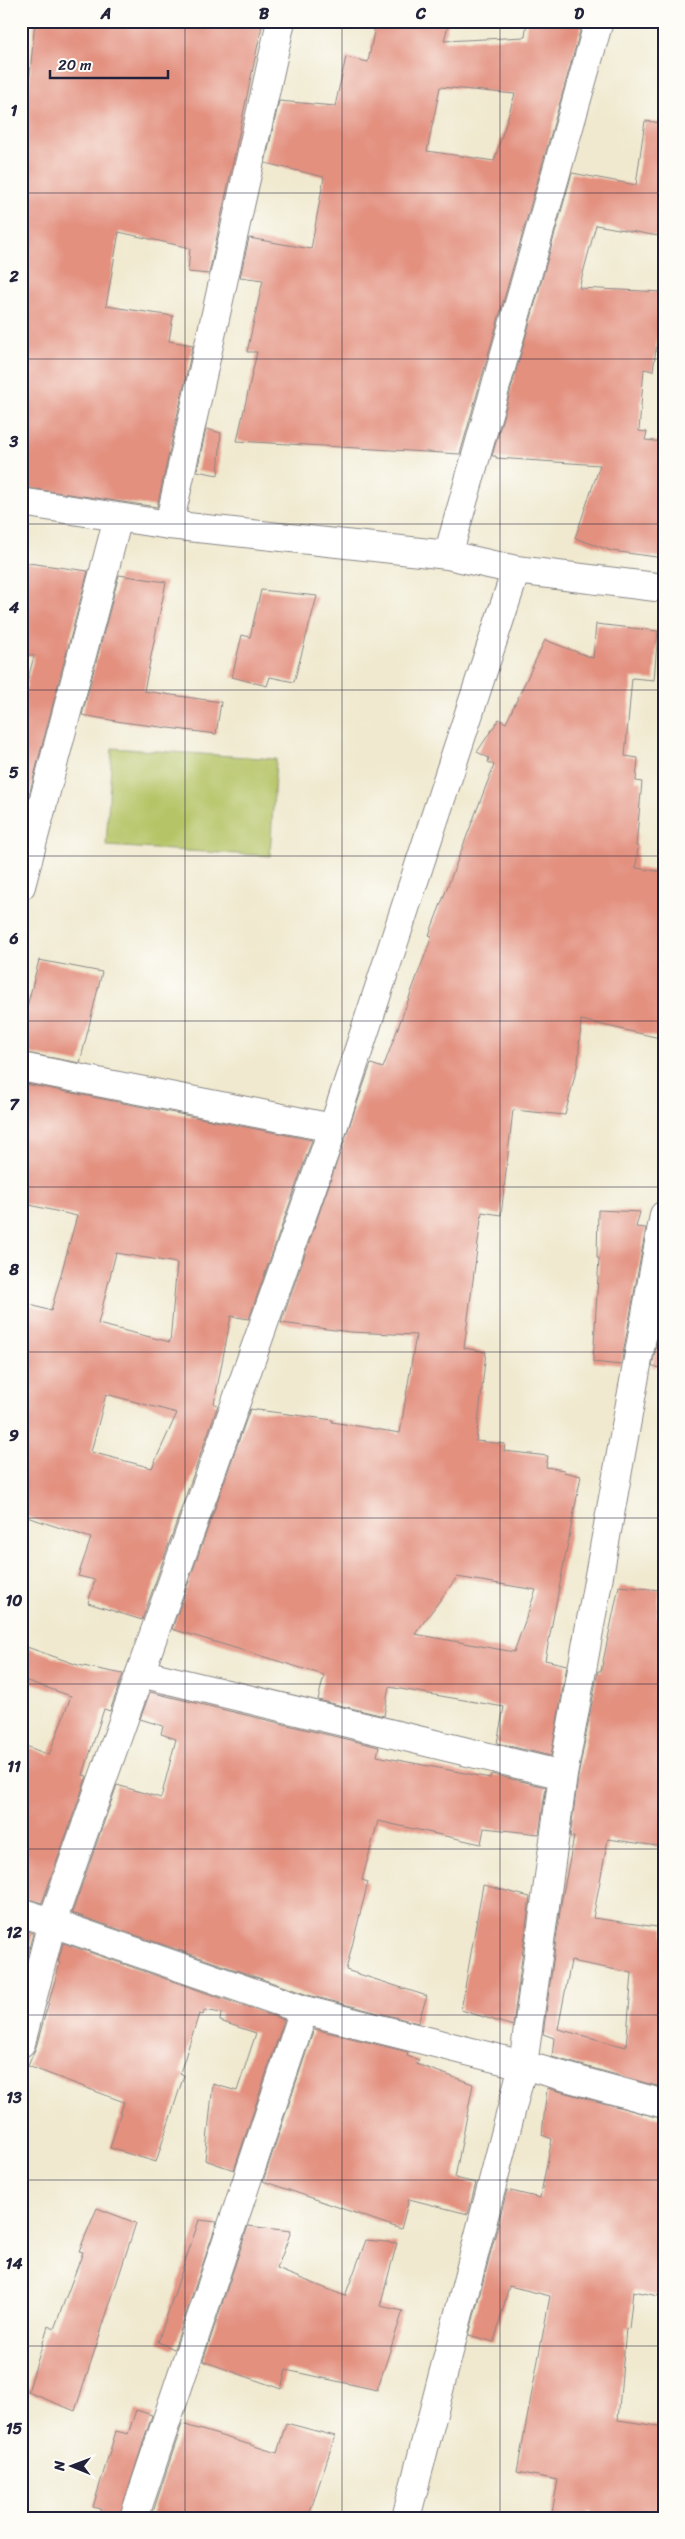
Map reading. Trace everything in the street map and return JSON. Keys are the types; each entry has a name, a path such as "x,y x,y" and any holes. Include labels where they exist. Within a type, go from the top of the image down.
{"street":[{"path":"169,525 281,21"},
{"path":"448,555 599,21"},
{"path":"21,502 169,525 448,555 516,570 664,588"},
{"path":"21,886 118,518"},
{"path":"21,2043 52,1922 333,1128 516,570"},
{"path":"21,1067 333,1128"},
{"path":"406,2518 523,2065 563,1775 664,1215"},
{"path":"140,1673 563,1775"},
{"path":"21,1912 304,2010 523,2065 664,2104"},
{"path":"134,2518 304,2010"}],"green space":[{"path":"112,748 276,759 270,856 106,846"}],"building":[{"path":"35,21 263,21 209,274 188,272 190,248 119,232 106,306 173,316 169,341 193,345 157,507 21,487 21,95 28,95"},
{"path":"376,21 449,21 444,41 525,37 527,21 583,21 460,454 237,441 257,352 247,352 263,280 240,277 249,238 311,249 324,177 265,163 279,101 335,106 346,57 368,62","holes":["440,87 515,94 494,161 427,151"]},
{"path":"645,121 664,123 664,237 596,225 579,288 664,292 653,371 644,369 639,431 647,432 645,440 664,442 664,558 612,551 575,538 600,465 496,458 496,456 492,456 572,173 636,185"},
{"path":"206,429 221,433 218,475 197,471"},
{"path":"21,562 88,571 28,799 21,798 21,706 34,656 21,654"},
{"path":"119,575 166,582 144,691 221,702 216,734 82,715"},
{"path":"261,590 317,596 294,682 270,677 267,686 232,677 242,635 250,637"},
{"path":"596,624 658,631 654,680 632,678 625,756 638,758 636,781 642,782 636,846 638,846 636,868 664,872 664,1039 581,1020 578,1063 565,1115 513,1110 501,1215 482,1212 464,1348 486,1352 476,1441 505,1444 504,1451 548,1456 546,1467 564,1470 564,1472 581,1476 545,1660 567,1665 551,1756 497,1743 504,1707 389,1687 384,1716 318,1700 324,1675 172,1629 250,1409 333,1420 332,1422 400,1433 416,1335 350,1332 281,1323 371,1064 383,1068 432,936 429,935 494,765 488,762 489,758 477,752 499,719 506,723 545,640 593,658","holes":["457,1577 536,1590 514,1652 415,1634"]},
{"path":"39,960 102,972 80,1063 21,1052 21,1030"},
{"path":"21,1083 312,1140 249,1319 231,1316 214,1404 218,1405 142,1620 88,1603 95,1580 78,1576 91,1538 21,1515 21,1302 51,1311 77,1216 21,1203","holes":["116,1253 177,1263 170,1342 98,1324","106,1394 177,1413 152,1468 91,1452"]},
{"path":"598,1210 640,1212 636,1227 646,1228 621,1365 593,1362 599,1258 597,1258"},
{"path":"664,1304 664,1368 652,1367"},
{"path":"619,1586 660,1590 657,1617 664,1617 664,1847 608,1839 593,1918 664,1928 664,2088 552,2057 554,2038 543,2034 561,1904 574,1837 570,1837 578,1777 598,1671 601,1671","holes":["571,1961 632,1973 626,2047 558,2029"]},
{"path":"21,1645 78,1665 123,1674 110,1711 104,1709 83,1775 87,1776 42,1903 21,1897 21,1744 49,1755 71,1696 21,1679"},
{"path":"150,1692 379,1747 377,1756 490,1778 491,1774 546,1787 539,1834 484,1828 481,1844 378,1821 362,1880 368,1882 346,1970 427,1996 418,2023 308,1995 72,1913 117,1785 161,1798 176,1739 161,1734 163,1726 140,1719"},
{"path":"483,1885 530,1897 513,2026 461,2010"},
{"path":"21,1929 33,1933 29,1949 21,1948"},
{"path":"63,1943 284,2020 234,2170 205,2160 213,2084 237,2091 256,2033 220,2021 221,2013 204,2010 203,2015 199,2014 180,2073 184,2075 156,2162 110,2148 124,2102 28,2066 36,2047 60,1963 58,1962"},
{"path":"314,2029 408,2052 407,2056 419,2060 416,2064 473,2084 455,2178 476,2183 468,2214 409,2199 401,2229 263,2181"},
{"path":"547,2088 664,2119 664,2297 633,2291 629,2329 626,2328 618,2420 664,2427 664,2518 620,2518 588,2511 587,2518 551,2518 558,2480 517,2472 550,2296 509,2286 494,2342 469,2335 507,2190 540,2198 552,2139 542,2135"},
{"path":"97,2208 136,2223 75,2411 28,2392 48,2326 54,2329 83,2252 79,2251"},
{"path":"199,2220 217,2222 174,2349 158,2342"},
{"path":"248,2226 291,2231 277,2269 345,2296 366,2240 397,2243 380,2306 403,2311 377,2390 286,2370 281,2389 203,2361"},
{"path":"136,2410 152,2415 119,2518 98,2518 101,2509 93,2507 116,2431 128,2434"},
{"path":"286,2423 335,2436 308,2518 151,2518 182,2424 277,2453"}]}
